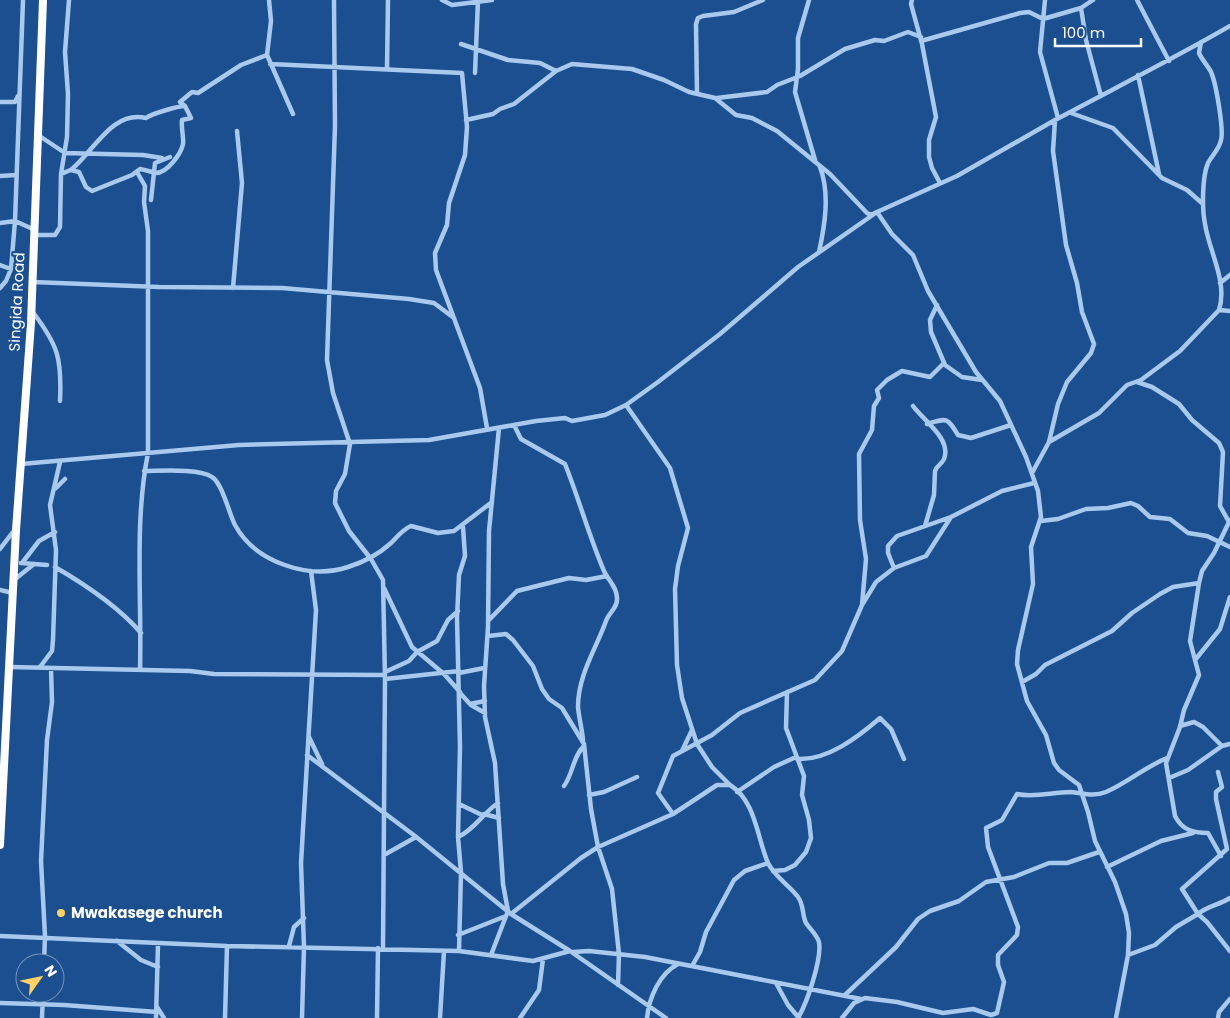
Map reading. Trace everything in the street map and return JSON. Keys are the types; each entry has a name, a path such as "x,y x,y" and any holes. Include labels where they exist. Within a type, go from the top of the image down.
{"highway":[{"name":"Singida Road","path":"0,845 13,594 18,562 16,527 35,232 43,0"}],"street":[{"path":"0,288 6,281 11,269 15,221 23,0"},
{"path":"0,223 15,221 35,232 55,234 59,230 68,94 65,52 68,0"},
{"path":"269,0 270,21 266,55 293,114"},
{"path":"334,0 333,66 335,126 328,370 350,444 344,474 336,491 335,503 349,531 381,574 383,587 385,813 377,1018"},
{"path":"387,70 388,0"},
{"path":"442,0 452,5 492,0"},
{"path":"698,94 699,70 696,24 698,18 739,10 764,0"},
{"path":"804,0 805,11"},
{"path":"809,0 798,38 798,77 795,92 817,163 825,182 827,200 819,252"},
{"path":"912,0 911,4 921,39 936,117 929,140 929,157 932,168 940,183"},
{"path":"1032,473 1049,442 1058,404 1067,382 1091,353 1094,344 1082,312 1077,283 1066,245 1057,172 1052,151 1056,119 1040,52 1045,0"},
{"path":"466,120 492,114 514,104 556,71 574,63 588,67 623,68 715,98 767,92 777,84 798,77 845,49 875,40 884,41 904,32 908,32 921,39 1020,13 1029,12 1043,19 1081,8 1093,0"},
{"path":"1137,0 1169,61"},
{"path":"475,73 478,1"},
{"path":"1081,8 1086,40 1101,96"},
{"path":"715,98 736,115 756,120 780,133 817,163 871,215 940,183 1022,140 1056,119 1070,114 1230,26"},
{"path":"1049,442 1100,413 1126,385 1137,382 1180,351 1219,310 1221,304 1220,283 1205,224 1203,186 1208,163 1219,149 1222,137 1211,72 1199,53 1201,42"},
{"path":"461,44 508,60 540,63 556,71"},
{"path":"71,170 79,172 86,187 92,191 140,169 153,172 163,171 177,157 183,144 182,120 191,118 185,106 180,102 192,92 198,93 242,65 266,55"},
{"path":"270,64 462,73 466,120 465,155 448,202 447,225 435,253 436,270 480,388 487,428"},
{"path":"1138,75 1159,176"},
{"path":"0,102 15,102 19,95"},
{"path":"62,174 71,170 112,128 123,121 136,116 146,118 176,106 185,106"},
{"path":"1070,114 1113,128 1159,176 1187,190 1203,204"},
{"path":"233,288 242,183 237,131"},
{"path":"38,135 56,149 65,153 170,157"},
{"path":"151,200 154,163 162,158"},
{"path":"137,172 145,190 149,286 148,452 144,471 140,670"},
{"path":"0,176 16,175"},
{"path":"20,464 239,445 350,444 429,440 487,428 499,428 565,418 572,421 584,420 605,415 626,405 720,334 819,252 877,212"},
{"path":"877,212 892,234 913,255 928,291 976,372 996,393 1032,473 1040,505 1040,521 1031,547 1033,584 1017,655 1022,682 1030,707 1046,735 1054,764 1059,770 1076,781 1083,794 1099,852 1119,891 1126,914 1129,933 1128,955 1116,1018"},
{"path":"0,265 11,269"},
{"path":"1220,283 1230,275"},
{"path":"32,282 282,288 408,299 434,303 455,319"},
{"path":"937,305 930,320 931,332 944,363 954,373 962,377 983,380"},
{"path":"31,310 51,336 59,358 60,401"},
{"path":"1219,310 1230,310"},
{"path":"862,605 866,560 860,520 859,454 872,430 874,406 879,398 877,390 887,380 902,372 930,377 944,363"},
{"path":"0,936 45,936 158,944 459,951 533,961 571,951 589,951 692,966 861,999 897,1002 930,1010 952,1013 973,1008 991,1015 998,1011 1004,982 998,965 998,955 1016,935 1018,928 988,847 986,828 1002,820 1017,794 1031,797 1044,794 1083,794 1090,796 1105,792 1167,758 1172,752 1184,710 1199,675 1190,641 1199,583 1202,571 1220,542 1229,521 1220,506 1221,447 1192,420 1179,404 1152,388 1137,382"},
{"path":"626,405 670,468 688,528 675,589 677,665 682,698 697,744 712,767 745,801 760,833 768,863 798,898 805,920 819,940 816,972 798,1018"},
{"path":"913,406 941,438 945,456 935,471 934,495 925,526"},
{"path":"928,424 944,419 949,421 958,435 971,438 1011,425"},
{"path":"514,425 521,440 565,464 607,576 615,588 617,598 616,605 608,614 602,635 591,653 580,690 579,710 589,795 598,847 612,889 619,954 618,985"},
{"path":"499,428 489,531 488,636 484,668 485,713 495,763 503,884 510,912"},
{"path":"40,668 52,650 53,640 56,567 50,506 60,462"},
{"path":"144,471 199,473 213,477 219,485 235,524 248,543 280,563 311,572 341,569 371,559 411,526 438,533 454,531 463,527 492,502"},
{"path":"55,488 65,479"},
{"path":"894,568 888,552 889,543 897,536 951,517 1002,491 1034,483"},
{"path":"1040,521 1058,519 1086,509 1108,508 1131,503 1138,506 1150,517 1170,519 1188,533 1220,542 1230,547"},
{"path":"673,814 658,793 671,758 682,750 697,744 740,713 815,680 842,651 862,605 876,582 894,568 926,556 951,517"},
{"path":"0,549 16,527"},
{"path":"459,951 461,872 458,837 460,692 458,611 460,575 465,556 463,527"},
{"path":"18,562 39,541 54,532"},
{"path":"18,562 47,565"},
{"path":"14,580 34,564"},
{"path":"56,567 107,602 131,621 141,633"},
{"path":"302,1018 304,918 301,864 316,610 311,572"},
{"path":"488,620 517,591 569,578 586,580 607,576"},
{"path":"1022,682 1036,674 1045,665 1112,631 1132,613 1160,594 1173,587 1199,583"},
{"path":"383,587 407,639 417,652 444,674 471,704 485,713"},
{"path":"0,590 13,594"},
{"path":"1195,660 1220,629 1230,597"},
{"path":"385,675 436,641 448,620 458,611"},
{"path":"488,636 506,634 513,640 534,668 542,689 549,699 562,708 584,745"},
{"path":"10,667 312,675 444,674 484,668"},
{"path":"44,953 41,861 47,740 52,702 51,668"},
{"path":"0,685 9,681"},
{"path":"773,870 792,867 806,852 810,842 810,829 802,795 804,776 786,728 787,692"},
{"path":"471,704 485,701"},
{"path":"0,720 7,714"},
{"path":"737,792 774,767 796,758 806,760 824,754 855,737 880,718 891,729 904,759"},
{"path":"1180,726 1194,722 1203,726 1222,746"},
{"path":"682,750 692,730"},
{"path":"308,736 323,766"},
{"path":"1169,778 1188,770 1222,746 1230,744"},
{"path":"564,786 572,774 576,756 584,745"},
{"path":"307,755 416,836 510,912 571,951 666,1018"},
{"path":"1167,758 1166,769 1175,816 1178,822 1193,833"},
{"path":"1218,772 1222,787 1216,792 1216,799 1227,849 1182,889 1198,914 1207,922 1230,951"},
{"path":"589,795 604,792 637,777"},
{"path":"458,935 506,916 598,847 673,814 717,785 730,785"},
{"path":"458,837 470,830 483,814 498,803"},
{"path":"459,804 483,814 499,818"},
{"path":"1107,867 1161,841 1193,833 1208,832 1221,856"},
{"path":"384,855 416,836"},
{"path":"845,995 896,947 923,915 959,901 986,882 1014,877 1049,863 1067,862 1099,852"},
{"path":"692,966 700,952 706,932 734,880 745,871 768,863"},
{"path":"1128,955 1155,946 1176,927 1205,908 1221,904 1230,898"},
{"path":"491,955 506,916"},
{"path":"290,946 294,927 304,918"},
{"path":"117,941 141,960 158,967"},
{"path":"156,1018 158,944"},
{"path":"225,1018 227,946"},
{"path":"441,1018 444,951"},
{"path":"520,1018 539,990 543,959"},
{"path":"647,1018 648,1005 662,977 678,964"},
{"path":"776,983 788,1005 798,1018"},
{"path":"842,1018 854,1003 861,999"},
{"path":"1218,1018 1219,1012 1230,999"},
{"path":"0,1004 157,1009"},
{"path":"42,1005 42,1018"},
{"path":"157,1009 164,1018"},
{"path":"952,1013 955,1018"}],"place":[{"name":"Mwakasege church","path":"61,913"}]}
